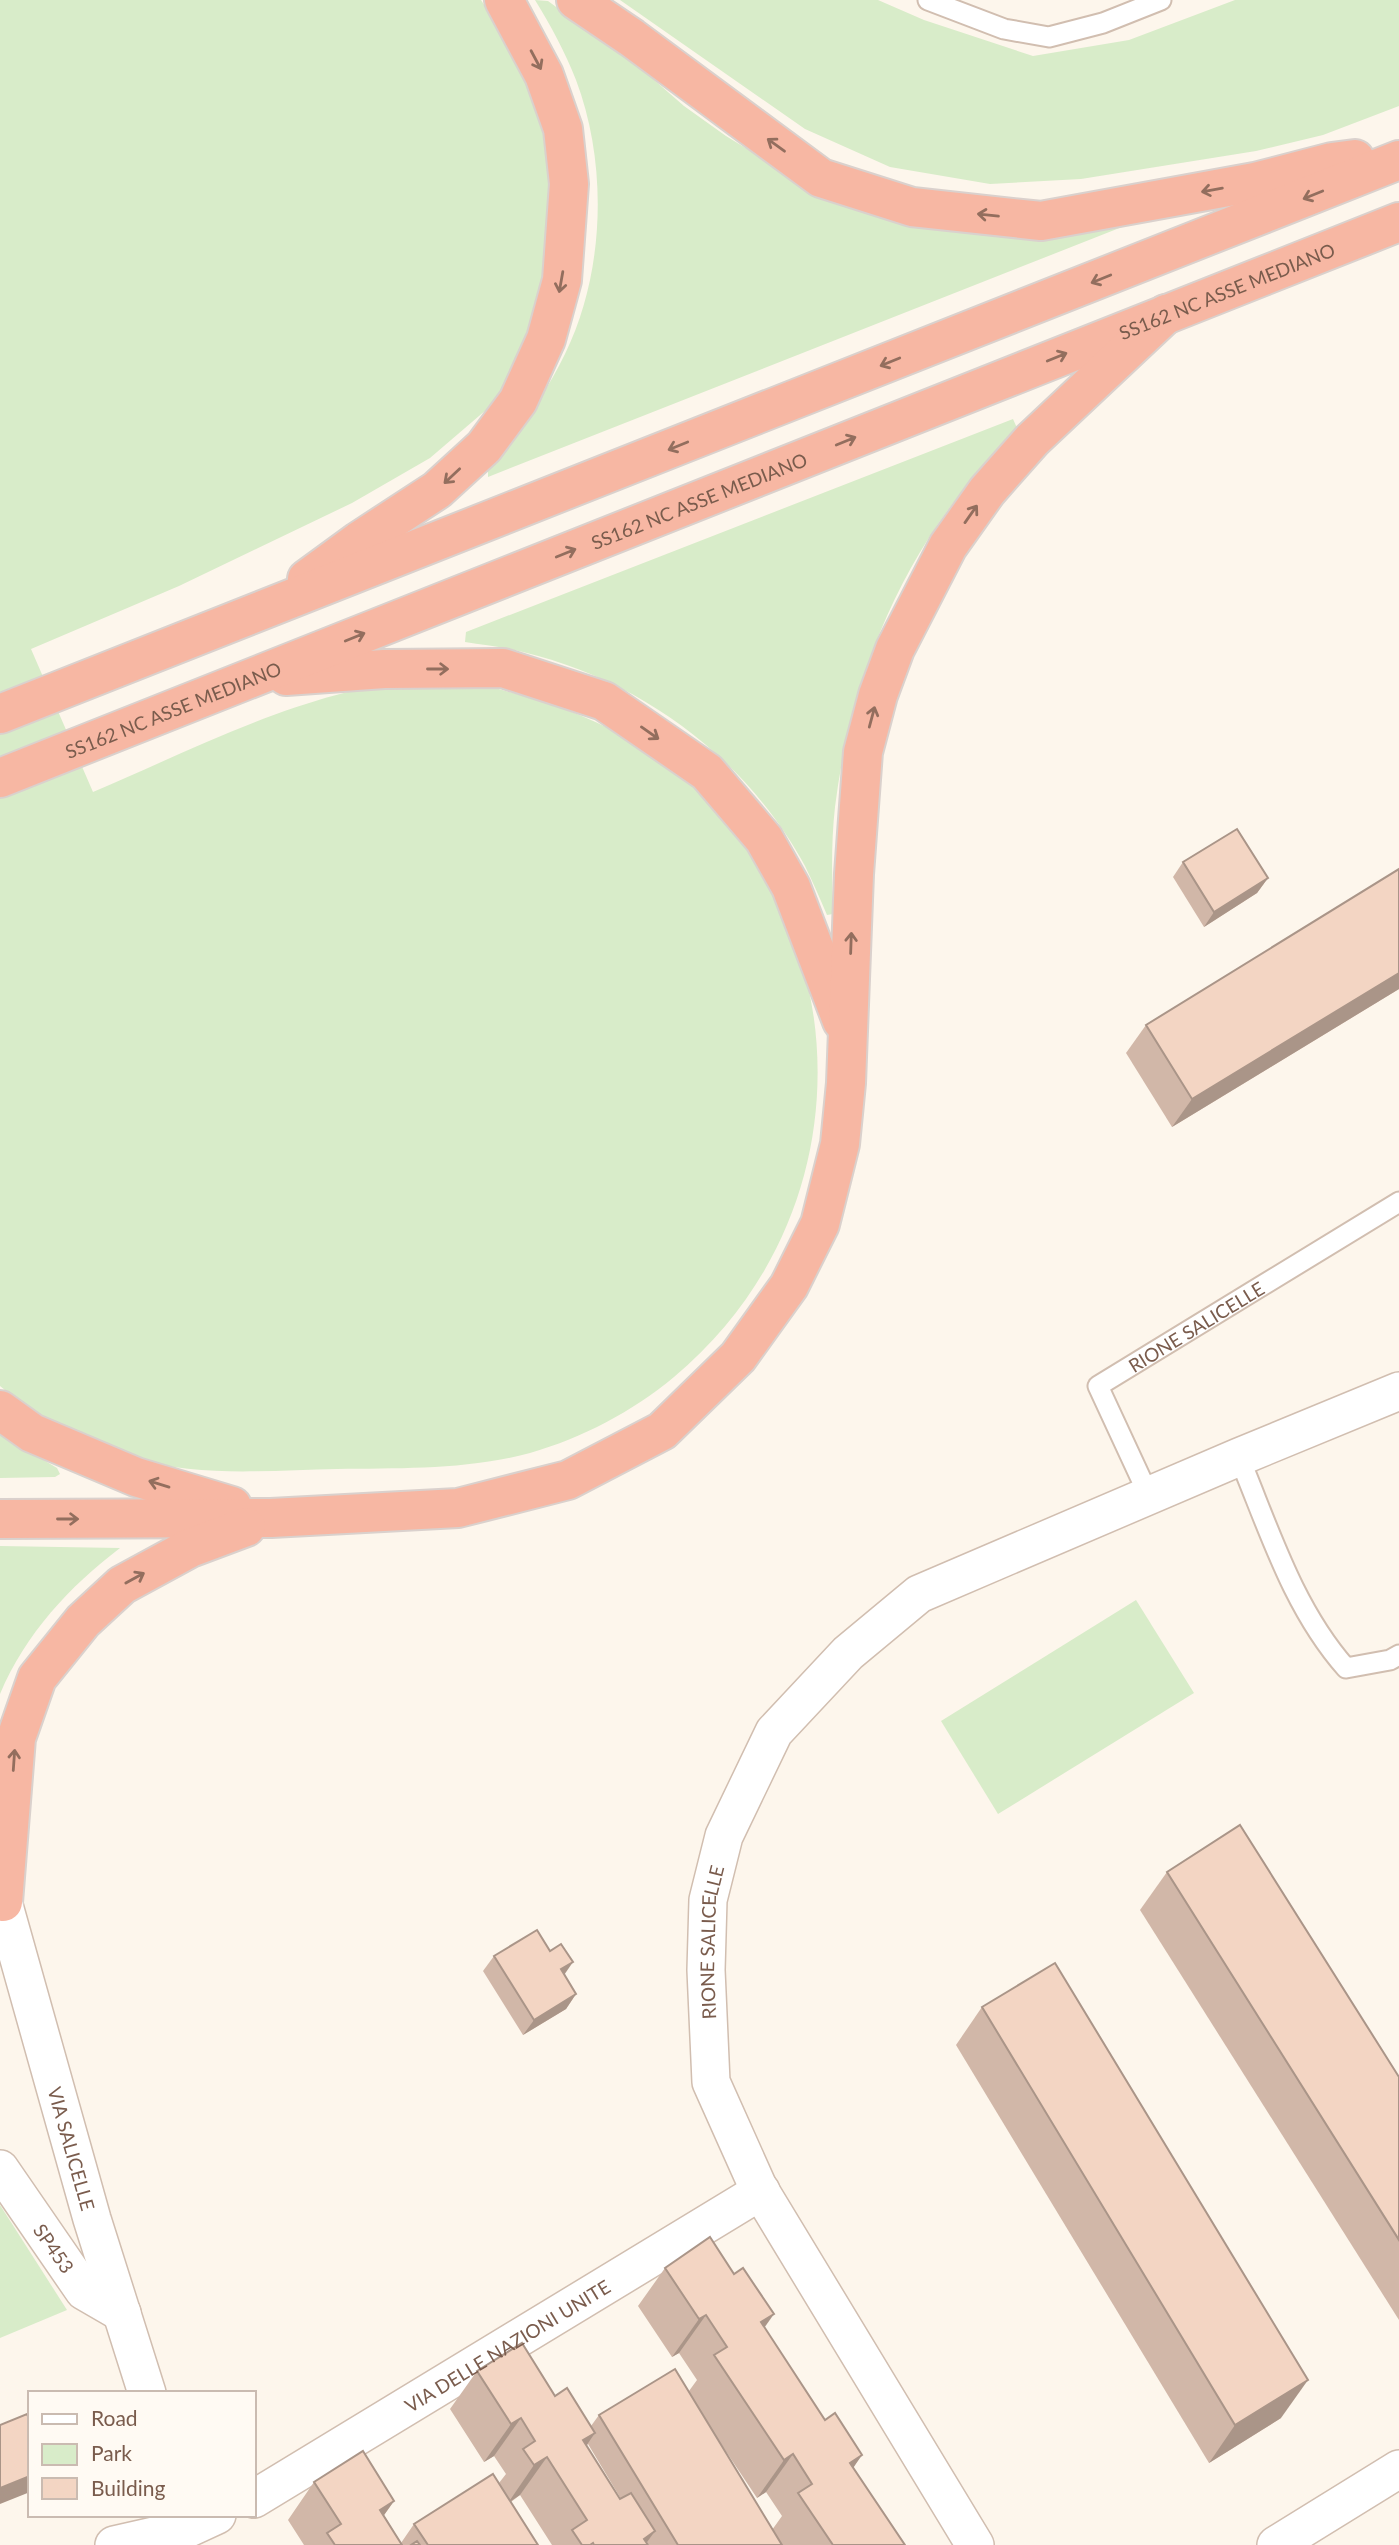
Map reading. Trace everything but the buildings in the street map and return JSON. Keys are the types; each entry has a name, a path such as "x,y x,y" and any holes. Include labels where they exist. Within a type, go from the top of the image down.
{"highway":[{"path":"264,611 359,541 437,490 484,447 518,401 546,339 562,280 569,184 563,129 544,75 504,0"},
{"path":"576,0 632,38 821,178 912,207 1041,220 1255,182 1332,162 1399,155"},
{"path":"8,711 1399,160"},
{"name":"SS162 NC ASSE MEDIANO","path":"0,778 1399,222"},
{"path":"0,1519 271,1518 458,1508 568,1480 662,1431 738,1357 789,1286 820,1224 840,1144 846,1083 854,874 863,752 878,695 895,649 948,545 987,491 1032,440 1166,314"},
{"path":"247,679 384,669 503,668 604,701 707,772 764,839 791,887 847,1036"},
{"path":"0,1410 32,1433 136,1477 271,1518"},
{"path":"3,1902 16,1738 37,1678 83,1621 121,1585 190,1548 271,1518"}],"street":[{"name":"RIONE SALICELLE","path":"975,2545 761,2192 711,2082 706,1970 708,1900 724,1836 774,1732 848,1653 919,1594 1399,1391"},
{"name":"VIA SALICELLE","path":"3,1902 92,2219 146,2391"},
{"name":"SP453","path":"0,2169 84,2291 122,2313"},
{"name":"VIA DELLE NAZIONI UNITE","path":"256,2498 761,2192"},
{"path":"1276,2545 1399,2469"},
{"path":"114,2545 197,2526"}],"lane":[{"path":"928,0 1004,29 1049,37 1103,23 1161,0"},
{"name":"RIONE SALICELLE","path":"1149,1496 1098,1386 1399,1202"},
{"path":"1239,1457 1301,1604 1325,1644 1346,1668 1390,1660 1399,1655"}],"green space":[{"path":"0,0 481,0 508,42 529,86 543,133 551,182 546,280 516,373 486,410 430,458 352,503 179,586 31,649 93,792 294,708 378,686 436,680 486,686 549,704 649,752 727,822 781,907 811,1002 816,1103 796,1202 749,1295 674,1377 641,1402 569,1440 530,1453 482,1463 410,1468 209,1471 159,1464 122,1454 53,1422 0,1386"},
{"path":"535,0 548,1 645,72 684,106 770,163 1039,232 1122,227 488,477 488,468 539,399 565,354 588,289 598,218 593,147 586,113 567,59"},
{"path":"620,0 878,0 924,20 1033,56 1129,40 1235,0 1399,0 1399,106 1323,135 1256,151 1081,179 990,184 890,167 805,129"},
{"path":"1013,419 1017,428 964,489 926,543 888,614 873,651 849,728 841,767 832,847 833,914 827,915 805,866 781,827 753,791 686,729 609,682 567,665 516,650 465,642 466,632"},
{"path":"0,1434 57,1468 60,1474 55,1477 0,1478"},
{"path":"0,1546 120,1548 66,1595 36,1631 0,1694"},
{"path":"1136,1600 1194,1693 998,1814 941,1721"},
{"path":"0,2205 67,2310 0,2338"}]}
